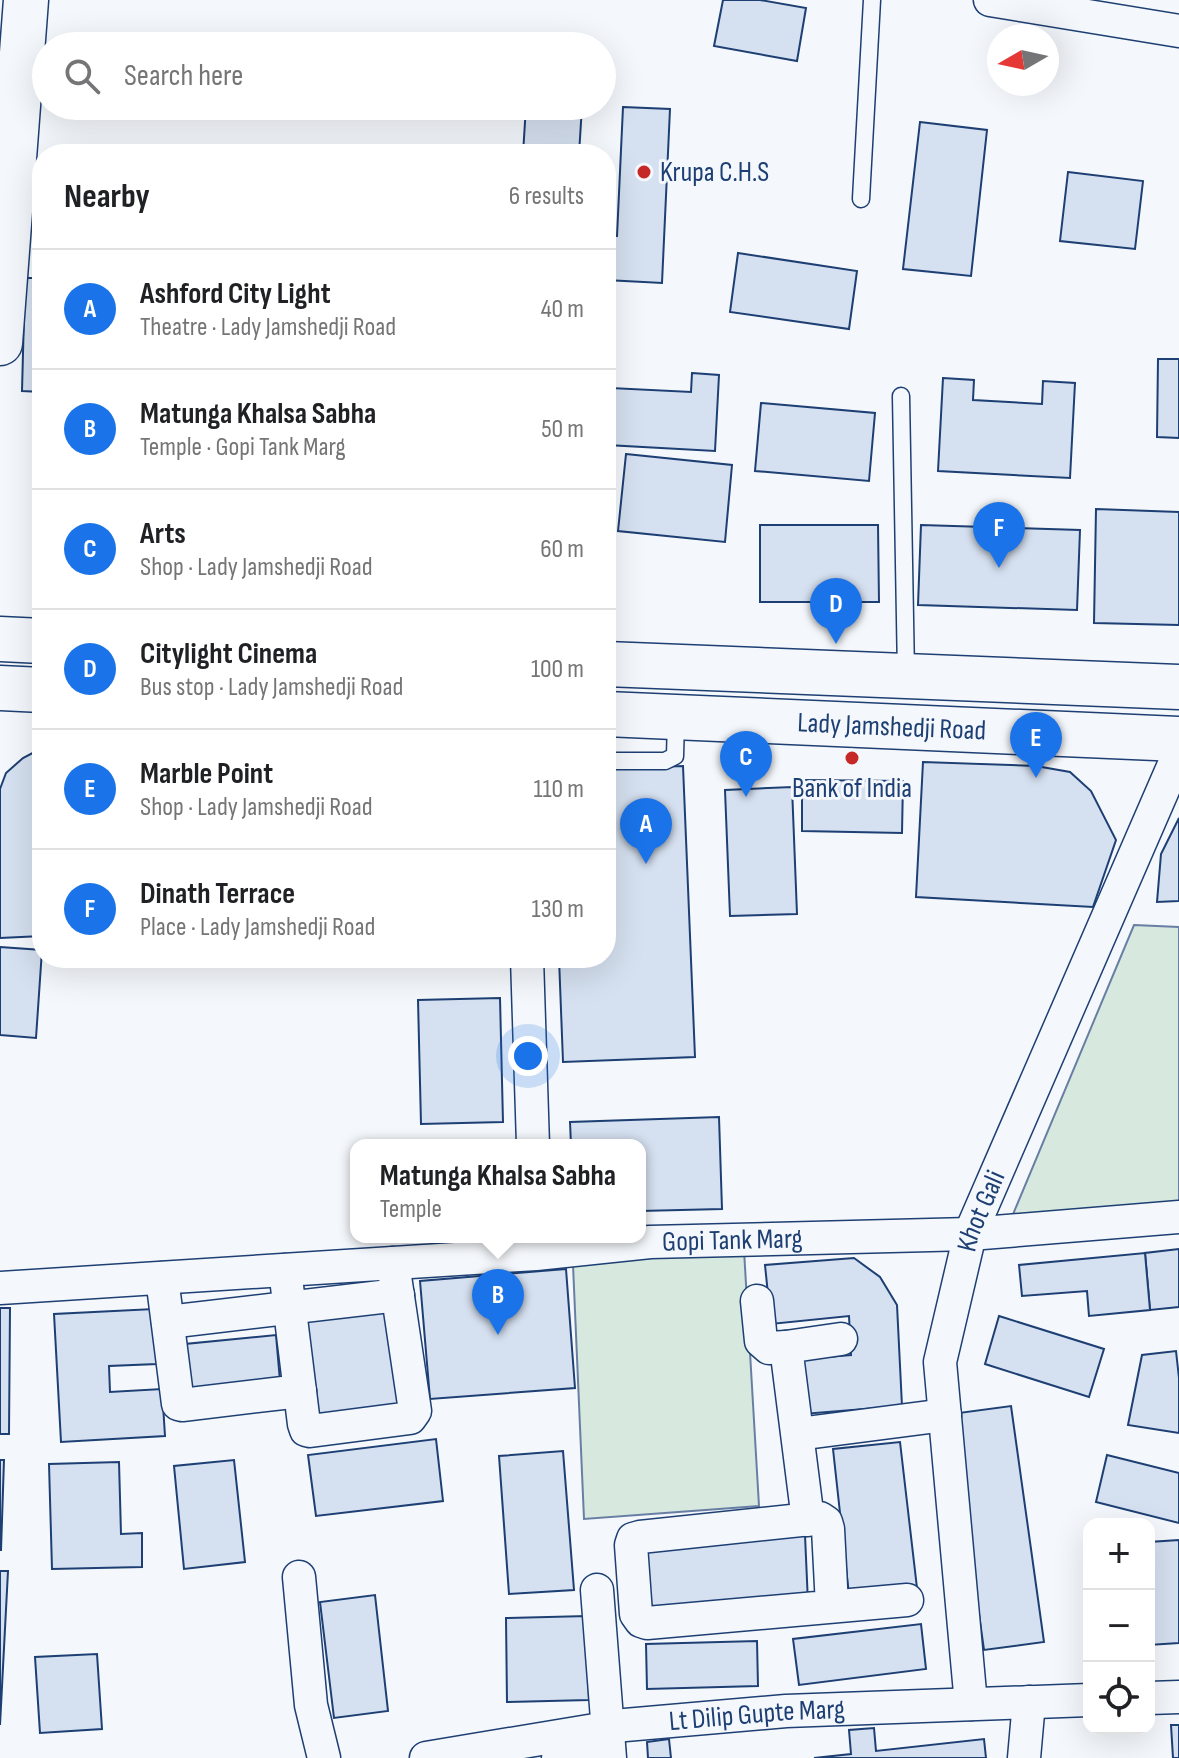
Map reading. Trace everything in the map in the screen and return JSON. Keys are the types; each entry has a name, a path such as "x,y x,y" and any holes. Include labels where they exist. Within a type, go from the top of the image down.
{"main road":[{"path":"0,343 7,160 26,0"},
{"path":"0,639 32,641"},
{"name":"Lady Jamshedji Road","path":"616,664 1179,687"},
{"path":"0,688 32,690"},
{"name":"Lady Jamshedji Road","path":"616,714 1179,739"}],"street":[{"path":"990,0 1032,12 1092,8 1179,31"},
{"name":"Khot Gali","path":"971,1704 940,1362 970,1234 1179,753"},
{"path":"527,968 533,1139"},
{"name":"Gopi Tank Marg","path":"646,1242 970,1234 1179,1217"},
{"name":"Gopi Tank Marg","path":"0,1288 393,1263 536,1246 622,1243"},
{"path":"285,1270 306,1430 410,1418 414,1415 393,1263"},
{"path":"162,1278 178,1404 300,1391"},
{"path":"168,1322 398,1295"},
{"path":"757,1301 761,1341 769,1348 841,1339"},
{"path":"786,1347 808,1520"},
{"path":"798,1434 945,1415"},
{"path":"832,1606 826,1522 820,1518 640,1537 633,1539 631,1545 636,1614 647,1623 907,1600"},
{"path":"299,1577 311,1705 324,1758"},
{"path":"597,1590 609,1746"},
{"path":"1155,1698 1179,1697"},
{"name":"Lt Dilip Gupte Marg","path":"426,1758 609,1746 786,1711 1083,1700"},
{"path":"1024,1758 1029,1702"}],"lane":[{"path":"861,199 872,0"},
{"path":"901,396 906,676"},
{"path":"616,761 665,761 675,756 676,717"}],"shaded area":[{"path":"1134,925 1179,927 1179,1201 1011,1219"},
{"path":"744,1250 759,1506 584,1519 573,1265"}],"building":[{"path":"723,0 760,0 806,8 797,61 714,46"},
{"name":"Krupa C.H.S","path":"623,107 670,109 662,283 616,281"},
{"path":"525,120 581,120 580,144 524,144"},
{"path":"920,122 987,130 971,276 903,269"},
{"path":"1068,172 1143,181 1135,249 1060,241"},
{"path":"738,253 857,271 849,329 730,312"},
{"path":"25,278 32,278 32,392 22,391"},
{"path":"1158,359 1179,359 1179,438 1157,437"},
{"path":"692,373 719,375 715,451 616,446 616,388 691,392"},
{"path":"943,378 974,380 973,400 1042,404 1043,381 1075,383 1070,478 938,471"},
{"path":"761,403 875,413 869,481 755,471"},
{"path":"626,454 732,465 725,542 618,531"},
{"path":"1096,509 1179,512 1179,625 1094,623"},
{"path":"760,525 878,525 879,602 760,602"},
{"path":"921,525 1080,530 1077,610 918,605"},
{"path":"32,753 32,936 0,938 0,789 6,773"},
{"path":"923,762 1036,766 1070,772 1091,791 1116,840 1093,907 916,897"},
{"path":"683,766 695,1057 563,1062 559,968 616,968 616,769"},
{"path":"802,780 903,781 902,833 802,831"},
{"path":"792,787 797,914 730,916 725,790"},
{"path":"1179,818 1179,901 1157,902 1161,854"},
{"path":"0,947 32,949 32,968 41,968 36,1038 0,1035"},
{"path":"500,998 503,1122 421,1124 418,1000"},
{"path":"719,1117 722,1209 646,1211 646,1139 571,1139 570,1122"},
{"path":"1179,1249 1179,1307 1150,1310 1145,1253"},
{"path":"1145,1253 1150,1310 1089,1316 1087,1291 1022,1296 1019,1265"},
{"path":"854,1258 880,1277 897,1305 902,1406 803,1414 800,1359 851,1355 849,1316 771,1324 765,1265"},
{"path":"566,1269 575,1388 430,1399 420,1281"},
{"path":"0,1308 10,1308 9,1434 0,1434"},
{"path":"154,1309 157,1364 109,1366 110,1392 162,1389 165,1436 61,1442 54,1314"},
{"path":"398,1309 410,1408 309,1420 297,1321"},
{"path":"999,1316 1104,1349 1089,1397 985,1364"},
{"path":"276,1335 280,1381 179,1393 175,1345"},
{"path":"1176,1351 1179,1433 1128,1425 1142,1355"},
{"path":"1011,1406 1044,1642 984,1650 951,1414"},
{"path":"436,1439 443,1501 316,1516 308,1455"},
{"path":"900,1442 917,1588 849,1595 833,1449"},
{"path":"563,1451 574,1590 509,1594 499,1456"},
{"path":"1107,1455 1179,1473 1179,1523 1096,1502"},
{"path":"0,1460 4,1460 1,1550 0,1550"},
{"path":"234,1460 245,1562 184,1569 174,1466"},
{"path":"119,1462 121,1534 142,1533 142,1567 52,1569 49,1464"},
{"path":"805,1535 808,1603 643,1611 639,1544"},
{"path":"1179,1540 1179,1643 1155,1645 1155,1542"},
{"path":"0,1571 8,1571 0,1725"},
{"path":"375,1595 388,1711 334,1718 320,1602"},
{"path":"587,1616 589,1700 507,1702 506,1618"},
{"path":"921,1624 926,1669 799,1685 793,1639"},
{"path":"757,1641 758,1686 647,1689 646,1644"},
{"path":"97,1654 102,1729 40,1733 35,1657"},
{"path":"1171,1725 1179,1725 1179,1758 1173,1758"},
{"path":"874,1728 876,1751 984,1739 986,1758 814,1758 851,1754 849,1730"},
{"path":"669,1739 671,1758 648,1758 647,1742"}],"place":[{"name":"Krupa C.H.S","path":"644,172"},
{"name":"Dinath Terrace","path":"999,568"},
{"name":"Citylight Cinema","path":"836,644"},
{"name":"Bank of India","path":"852,758"},
{"name":"Marble Point","path":"1036,778"},
{"name":"Arts","path":"746,797"},
{"name":"Ashford City Light","path":"646,864"},
{"name":"Matunga Khalsa Sabha","path":"498,1335"}]}
